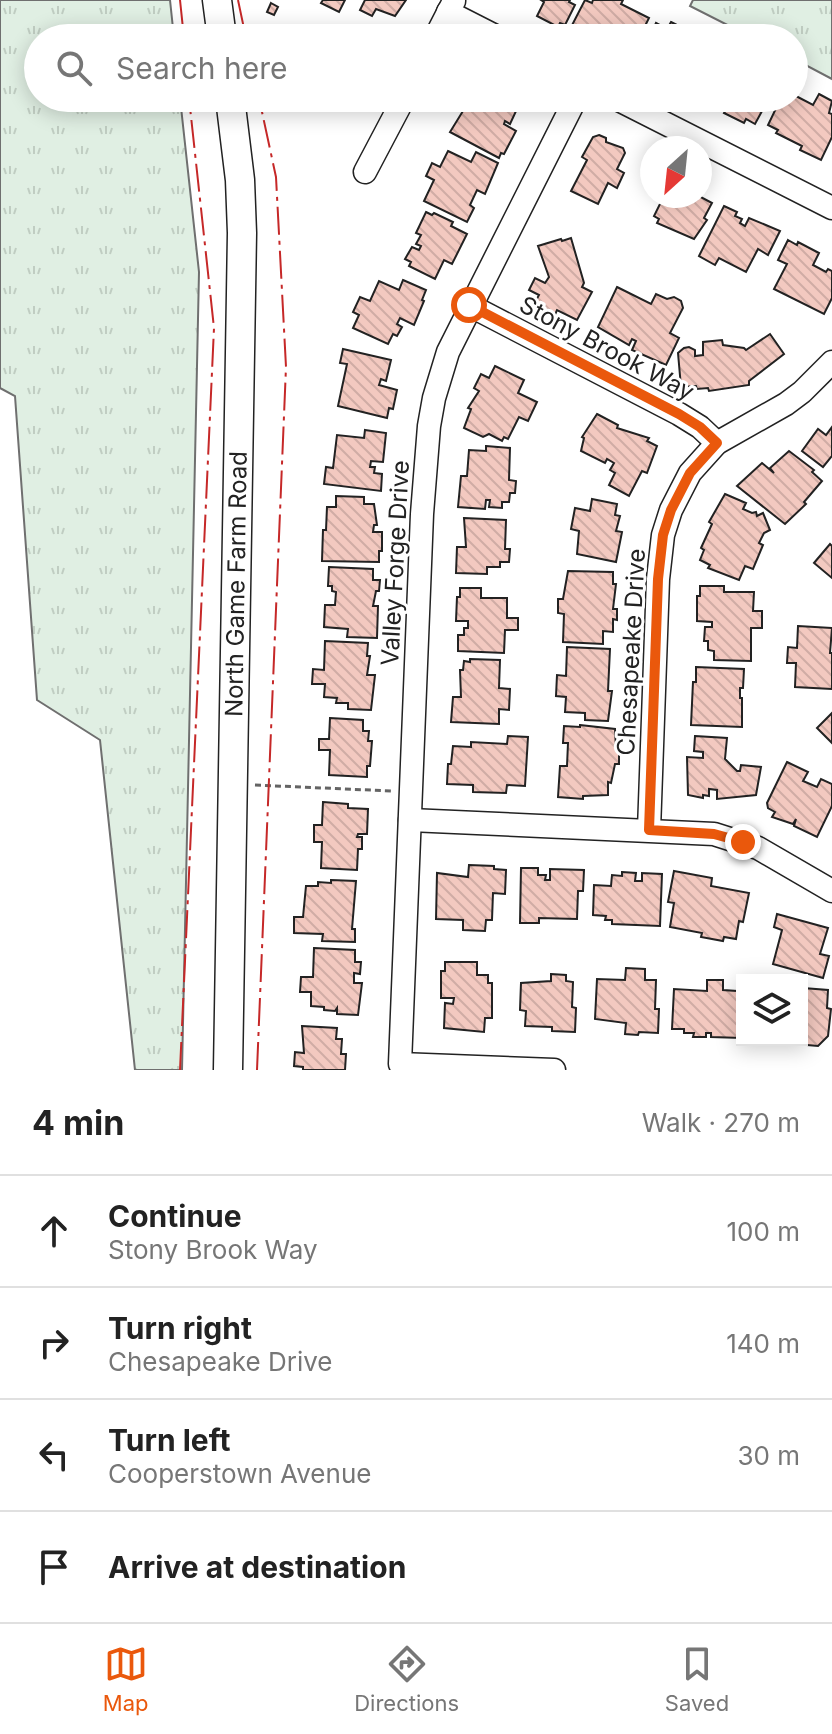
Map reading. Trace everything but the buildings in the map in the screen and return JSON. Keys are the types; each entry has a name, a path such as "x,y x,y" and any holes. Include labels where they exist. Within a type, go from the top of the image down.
{"main road":[{"path":"217,0 220,24"},
{"name":"North Game Farm Road","path":"228,1070 242,233 240,180 232,112"}],"street":[{"path":"442,24 451,6 478,24"},
{"path":"365,172 397,112"},
{"name":"Valley Forge Drive","path":"554,1070 400,1064 425,462 440,377 469,305 569,112"},
{"path":"643,112 832,208"},
{"name":"Stony Brook Way","path":"469,305 679,414 700,427 717,443"},
{"name":"Chesapeake Drive","path":"649,830 658,579 663,535 671,510 690,473 717,443 786,404 832,362"},
{"path":"410,820 714,834 772,855 832,891"}],"path":[{"path":"233,785 411,791"}],"green space":[{"path":"0,0 170,0 173,24 24,24 24,112 182,112 199,272 182,1070 135,1070 100,740 37,700 15,396 0,388"},
{"path":"693,0 832,0 832,79 808,66 808,24 725,24 690,6"}],"power":[{"path":"180,0 183,24"},
{"path":"238,0 243,24"},
{"path":"180,1070 214,328 191,112"},
{"path":"257,1070 286,367 276,177 262,112"}],"route":[{"path":"469,305 679,414 700,427 717,443 690,473 671,510 663,535 658,579 649,830 714,834 743,842"}]}
